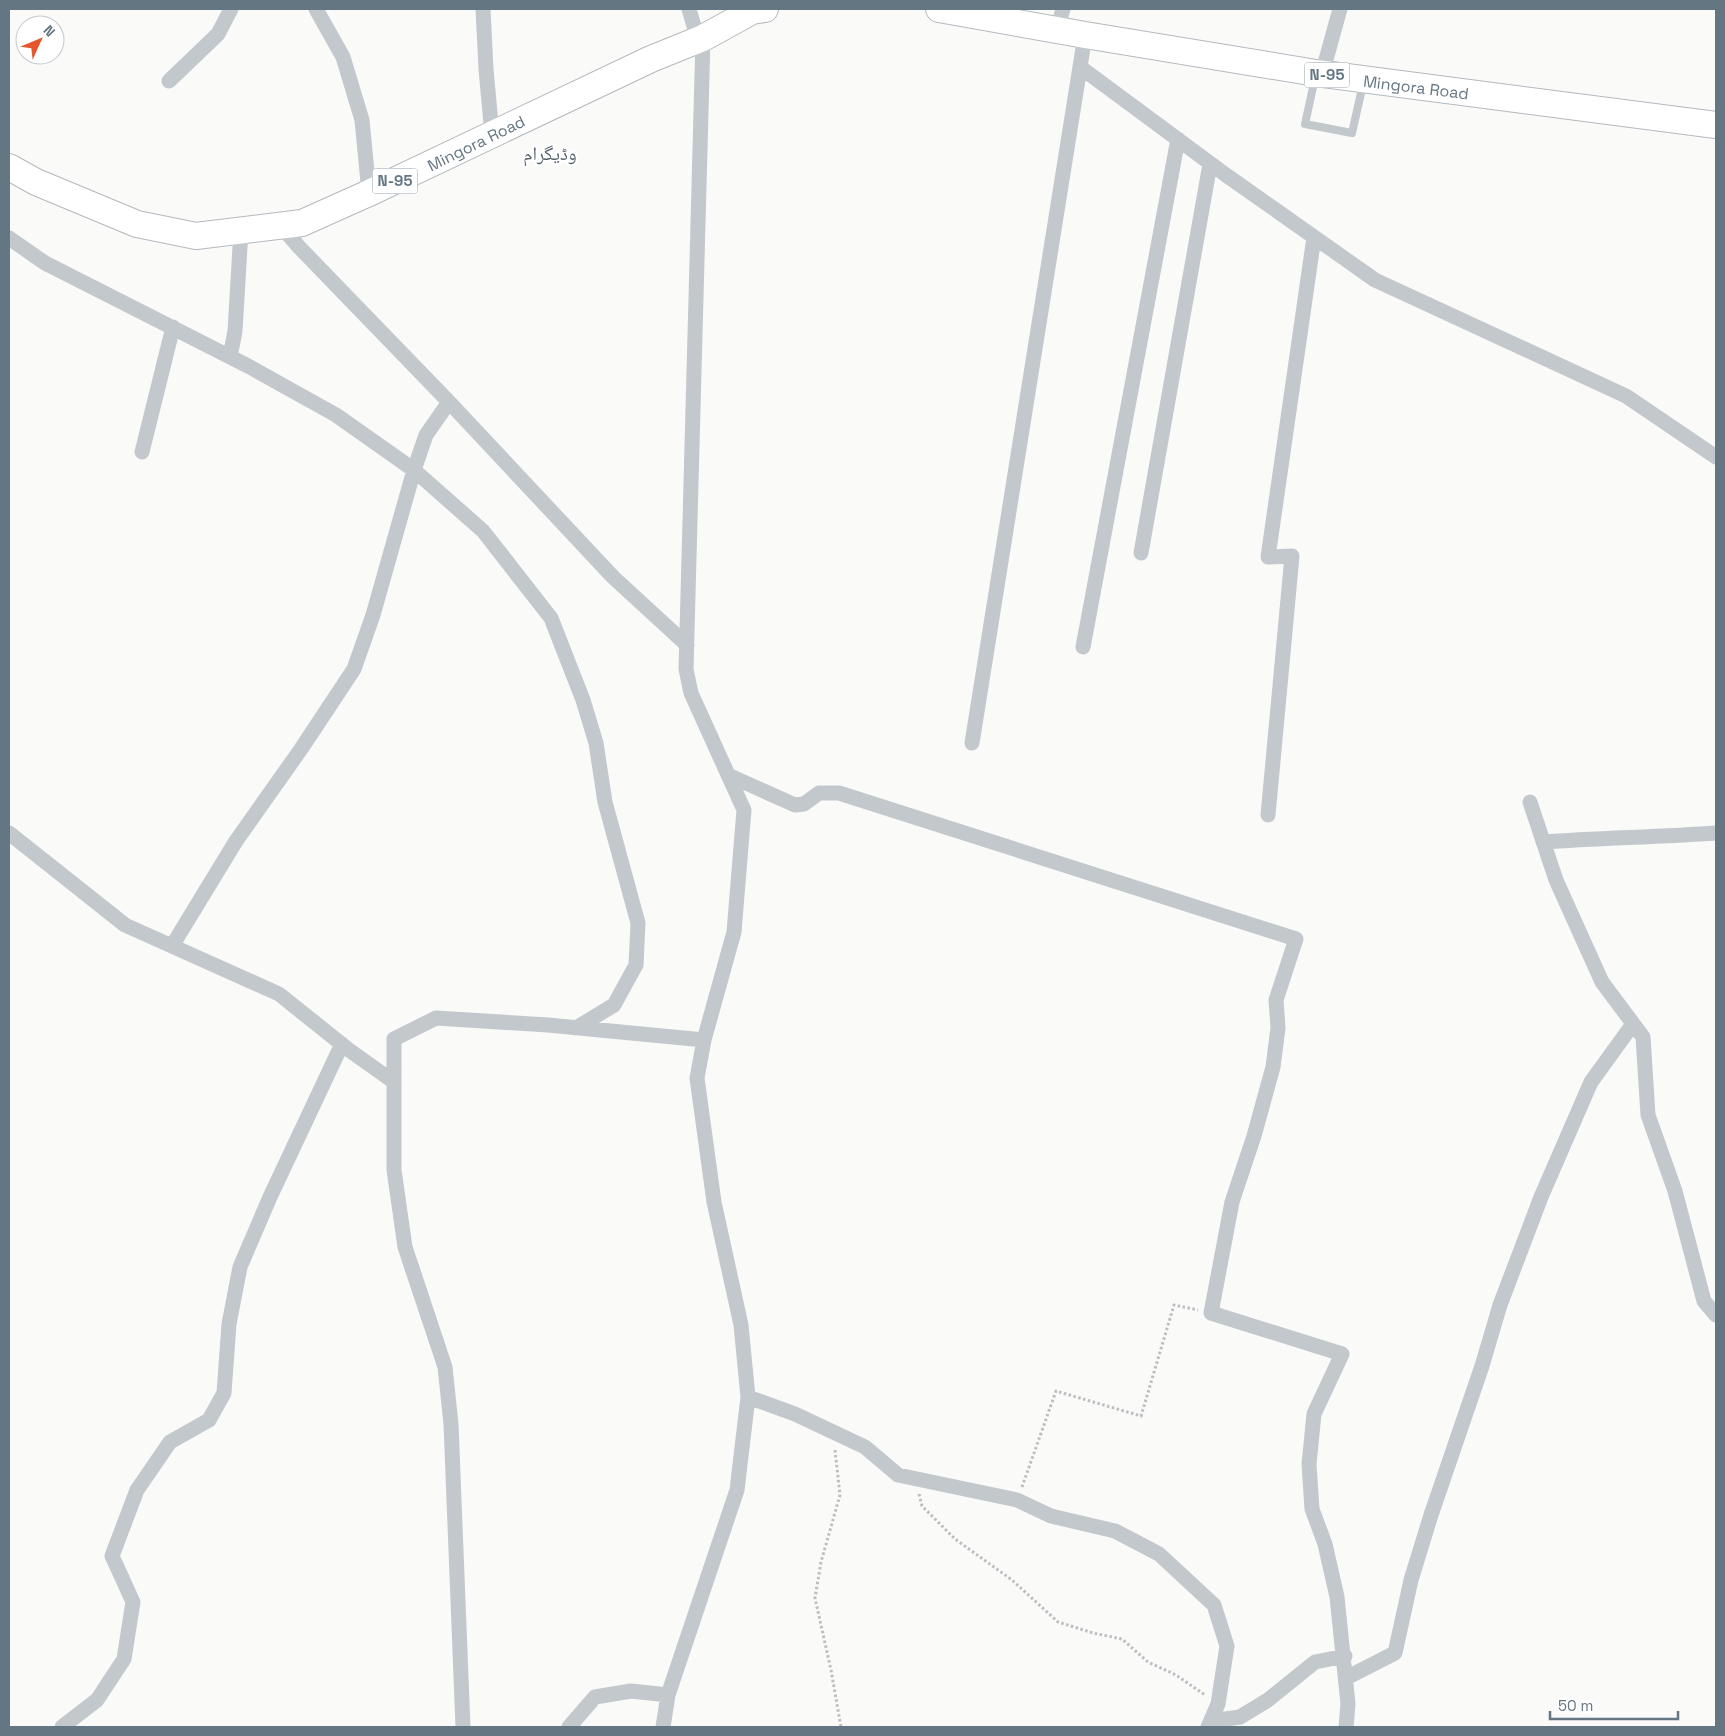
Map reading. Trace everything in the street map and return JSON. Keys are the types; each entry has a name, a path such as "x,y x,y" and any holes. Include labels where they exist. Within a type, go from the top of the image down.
{"highway":[{"name":"Mingora Road","path":"939,9 1060,19 1085,35 1319,74 1715,119"},
{"name":"Mingora Road","path":"9,167 36,182 137,224 196,236 302,223 651,59 701,39 756,10"}],"street":[{"path":"169,81 218,34 231,9"},
{"path":"316,9 343,57 362,120 369,193"},
{"path":"483,9 492,135"},
{"path":"663,1727 668,1695 737,1490 748,1396 740,1325 714,1202 697,1078 704,1040 734,932 744,810 691,693 686,669 701,39 689,9"},
{"path":"1319,74 1340,9"},
{"path":"972,742 1085,35"},
{"path":"1080,67 1210,164 1375,280 1626,396 1716,457"},
{"path":"1083,647 1178,139"},
{"path":"1142,553 1210,164"},
{"path":"281,226 613,577 687,645"},
{"path":"230,356 235,331 241,230"},
{"path":"1268,815 1292,556 1268,557 1314,237"},
{"path":"9,238 45,262 230,356 336,415 414,470 483,531 551,618 583,700 596,743 605,802 638,923 636,965 614,1005 576,1028"},
{"path":"142,452 173,328"},
{"path":"172,946 236,841 301,749 354,669 373,616 414,470 426,435 449,402"},
{"path":"728,775 795,805 804,804 819,793 839,793 1296,939 1276,1000 1278,1028 1273,1066 1254,1136 1232,1202 1211,1312 1342,1354 1314,1414 1309,1464 1312,1508 1325,1544 1337,1598 1345,1656 1348,1704 1346,1727"},
{"path":"1530,802 1556,880 1602,982 1643,1037 1648,1115 1675,1192 1704,1301 1716,1315"},
{"path":"9,833 124,925 279,994 394,1082"},
{"path":"1543,842 1604,837 1649,837 1716,833"},
{"path":"462,1727 451,1424 445,1367 405,1247 394,1170 394,1039 436,1018 704,1040"},
{"path":"1346,1678 1395,1653 1411,1580 1440,1486 1482,1366 1500,1305 1541,1197 1591,1082 1633,1024"},
{"path":"62,1727 97,1700 124,1659 133,1602 112,1556 137,1490 170,1442 209,1420 224,1393 229,1324 240,1267 270,1197 342,1044"},
{"path":"748,1396 795,1414 865,1447 898,1475 1017,1500 1051,1516 1115,1531 1159,1554 1214,1605 1227,1646 1218,1704 1209,1724"},
{"path":"1209,1724 1240,1717 1268,1700 1315,1662 1345,1656"},
{"path":"569,1727 594,1696 631,1691 668,1695"}],"lane":[{"path":"1319,74 1305,124 1352,133 1364,80"}],"path":[{"path":"1017,1500 1056,1391 1141,1416 1174,1304 1211,1312"},
{"path":"833,1432 840,1495 820,1562 815,1598 841,1727"},
{"path":"915,1479 922,1506 955,1540 1012,1580 1058,1622 1093,1633 1122,1639 1148,1662 1176,1675 1218,1704"}],"district":[{"name":"وڈیگرام","path":"550,153"}]}
